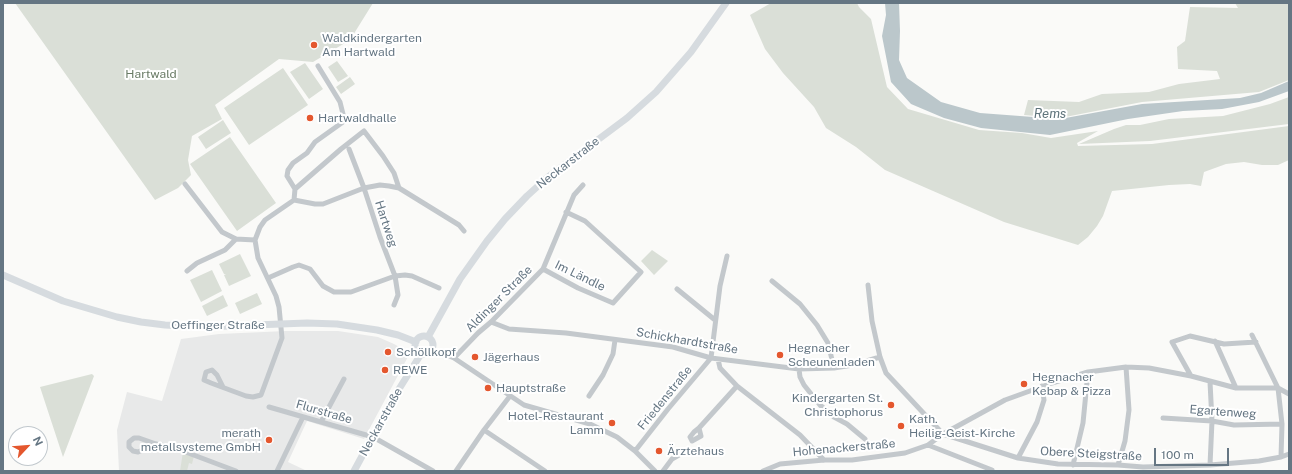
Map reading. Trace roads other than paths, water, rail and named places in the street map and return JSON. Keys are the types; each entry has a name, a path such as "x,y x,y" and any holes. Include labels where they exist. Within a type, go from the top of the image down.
{"main road":[{"name":"Neckarstraße","path":"428,337 460,279 504,219 526,196 548,177 627,118 656,92 691,52 726,3"},
{"name":"Oeffinger Straße","path":"3,275 63,301 117,317 141,322 183,327 307,323 337,324 377,330 398,335 416,342"},
{"path":"421,337 428,337 432,341 432,348 428,353 421,354 416,349 416,342 421,337"},
{"name":"Neckarstraße","path":"354,471 394,397 421,354"}],"street":[{"path":"294,200 295,189 288,176 288,170 293,163 307,153 315,142 343,122 344,118 340,102 318,66"},
{"path":"295,189 341,148 364,131 384,156 394,172 399,188"},
{"name":"Hartweg","path":"349,149 364,188 378,233 395,276 398,295 394,305"},
{"path":"185,184 222,232 236,239 255,240"},
{"path":"223,387 246,396 253,397 261,395 282,338 276,296 258,258 255,240 260,227 265,220 294,200 323,204 364,188 380,185 399,188 459,225 464,231"},
{"name":"Aldinger Straße","path":"454,358 478,333 492,322 543,269 574,195 583,185"},
{"name":"Im Ländle","path":"543,269 578,288 613,303 641,272 586,222 566,212"},
{"path":"187,271 197,263 225,250 236,239"},
{"path":"711,358 720,286 727,256"},
{"path":"268,278 293,266 304,266 310,269 323,286 334,292 351,292 395,276 405,275 412,276 438,288"},
{"path":"772,281 800,304 817,325 828,343 834,368"},
{"path":"868,285 872,321 880,357 886,373 943,434"},
{"path":"677,290 716,320"},
{"name":"Schickhardtstraße","path":"492,322 509,329 566,333 673,347 711,358 799,369 834,368 853,365 880,357"},
{"path":"1252,335 1278,388 1282,424 1281,457"},
{"path":"1191,376 1172,342 1190,336 1224,344 1256,342"},
{"path":"590,396 603,375 613,354 615,340"},
{"path":"1215,341 1236,388"},
{"path":"432,348 454,358 524,405 590,424 617,437 635,451 652,470"},
{"name":"Friedenstraße","path":"635,451 711,358"},
{"path":"718,359 720,368 737,386 800,435 824,460"},
{"path":"1118,465 1125,440 1129,410 1126,366"},
{"name":"Hohenackerstraße","path":"763,471 780,464 824,460 852,460 900,454 928,445 943,434 1005,400 1042,386 1088,372 1126,366 1149,368 1191,376 1236,388 1278,388 1289,394"},
{"path":"799,369 800,377 804,385 820,405 865,439"},
{"path":"1074,465 1083,423 1088,372"},
{"path":"321,422 344,379"},
{"path":"1210,382 1212,421 1210,464"},
{"path":"699,428 737,386"},
{"path":"1018,458 1037,422 1044,400 1042,386"},
{"path":"456,471 484,430 510,396"},
{"name":"Flurstraße","path":"269,407 372,437 432,471"},
{"path":"277,471 303,417"},
{"name":"Egartenweg","path":"1163,418 1212,421 1234,425 1282,424"},
{"path":"484,430 545,471"},
{"name":"Obere Steigstraße","path":"943,434 1018,458 1043,463 1074,465 1118,465 1143,467 1210,464 1259,461 1289,454"},
{"path":"156,444 138,452 133,451 129,447 129,442 134,438 139,438 156,444 175,448 236,471"},
{"path":"928,445 992,470"},
{"path":"663,471 672,459 679,454"}],"place":[{"name":"Waldkindergarten Am Hartwald","path":"314,45"},
{"name":"Hartwaldhalle","path":"310,118"},
{"name":"Schöllkopf","path":"388,352"},
{"name":"Hegnacher Scheunenladen","path":"780,355"},
{"name":"Jägerhaus","path":"475,357"},
{"name":"REWE","path":"385,370"},
{"name":"Hegnacher Kebap & Pizza","path":"1024,384"},
{"name":"Hauptstraße","path":"488,388"},
{"name":"Kindergarten St. Christophorus","path":"891,405"},
{"name":"Hotel-Restaurant Lamm","path":"612,423"},
{"name":"Kath. Heilig-Geist-Kirche","path":"901,426"},
{"name":"merath metallsysteme GmbH","path":"269,440"},
{"name":"Ärztehaus","path":"659,451"}],"park label":[{"name":"Hartwald","path":"151,74"}],"water label":[{"name":"Rems","path":"1050,114"}]}
